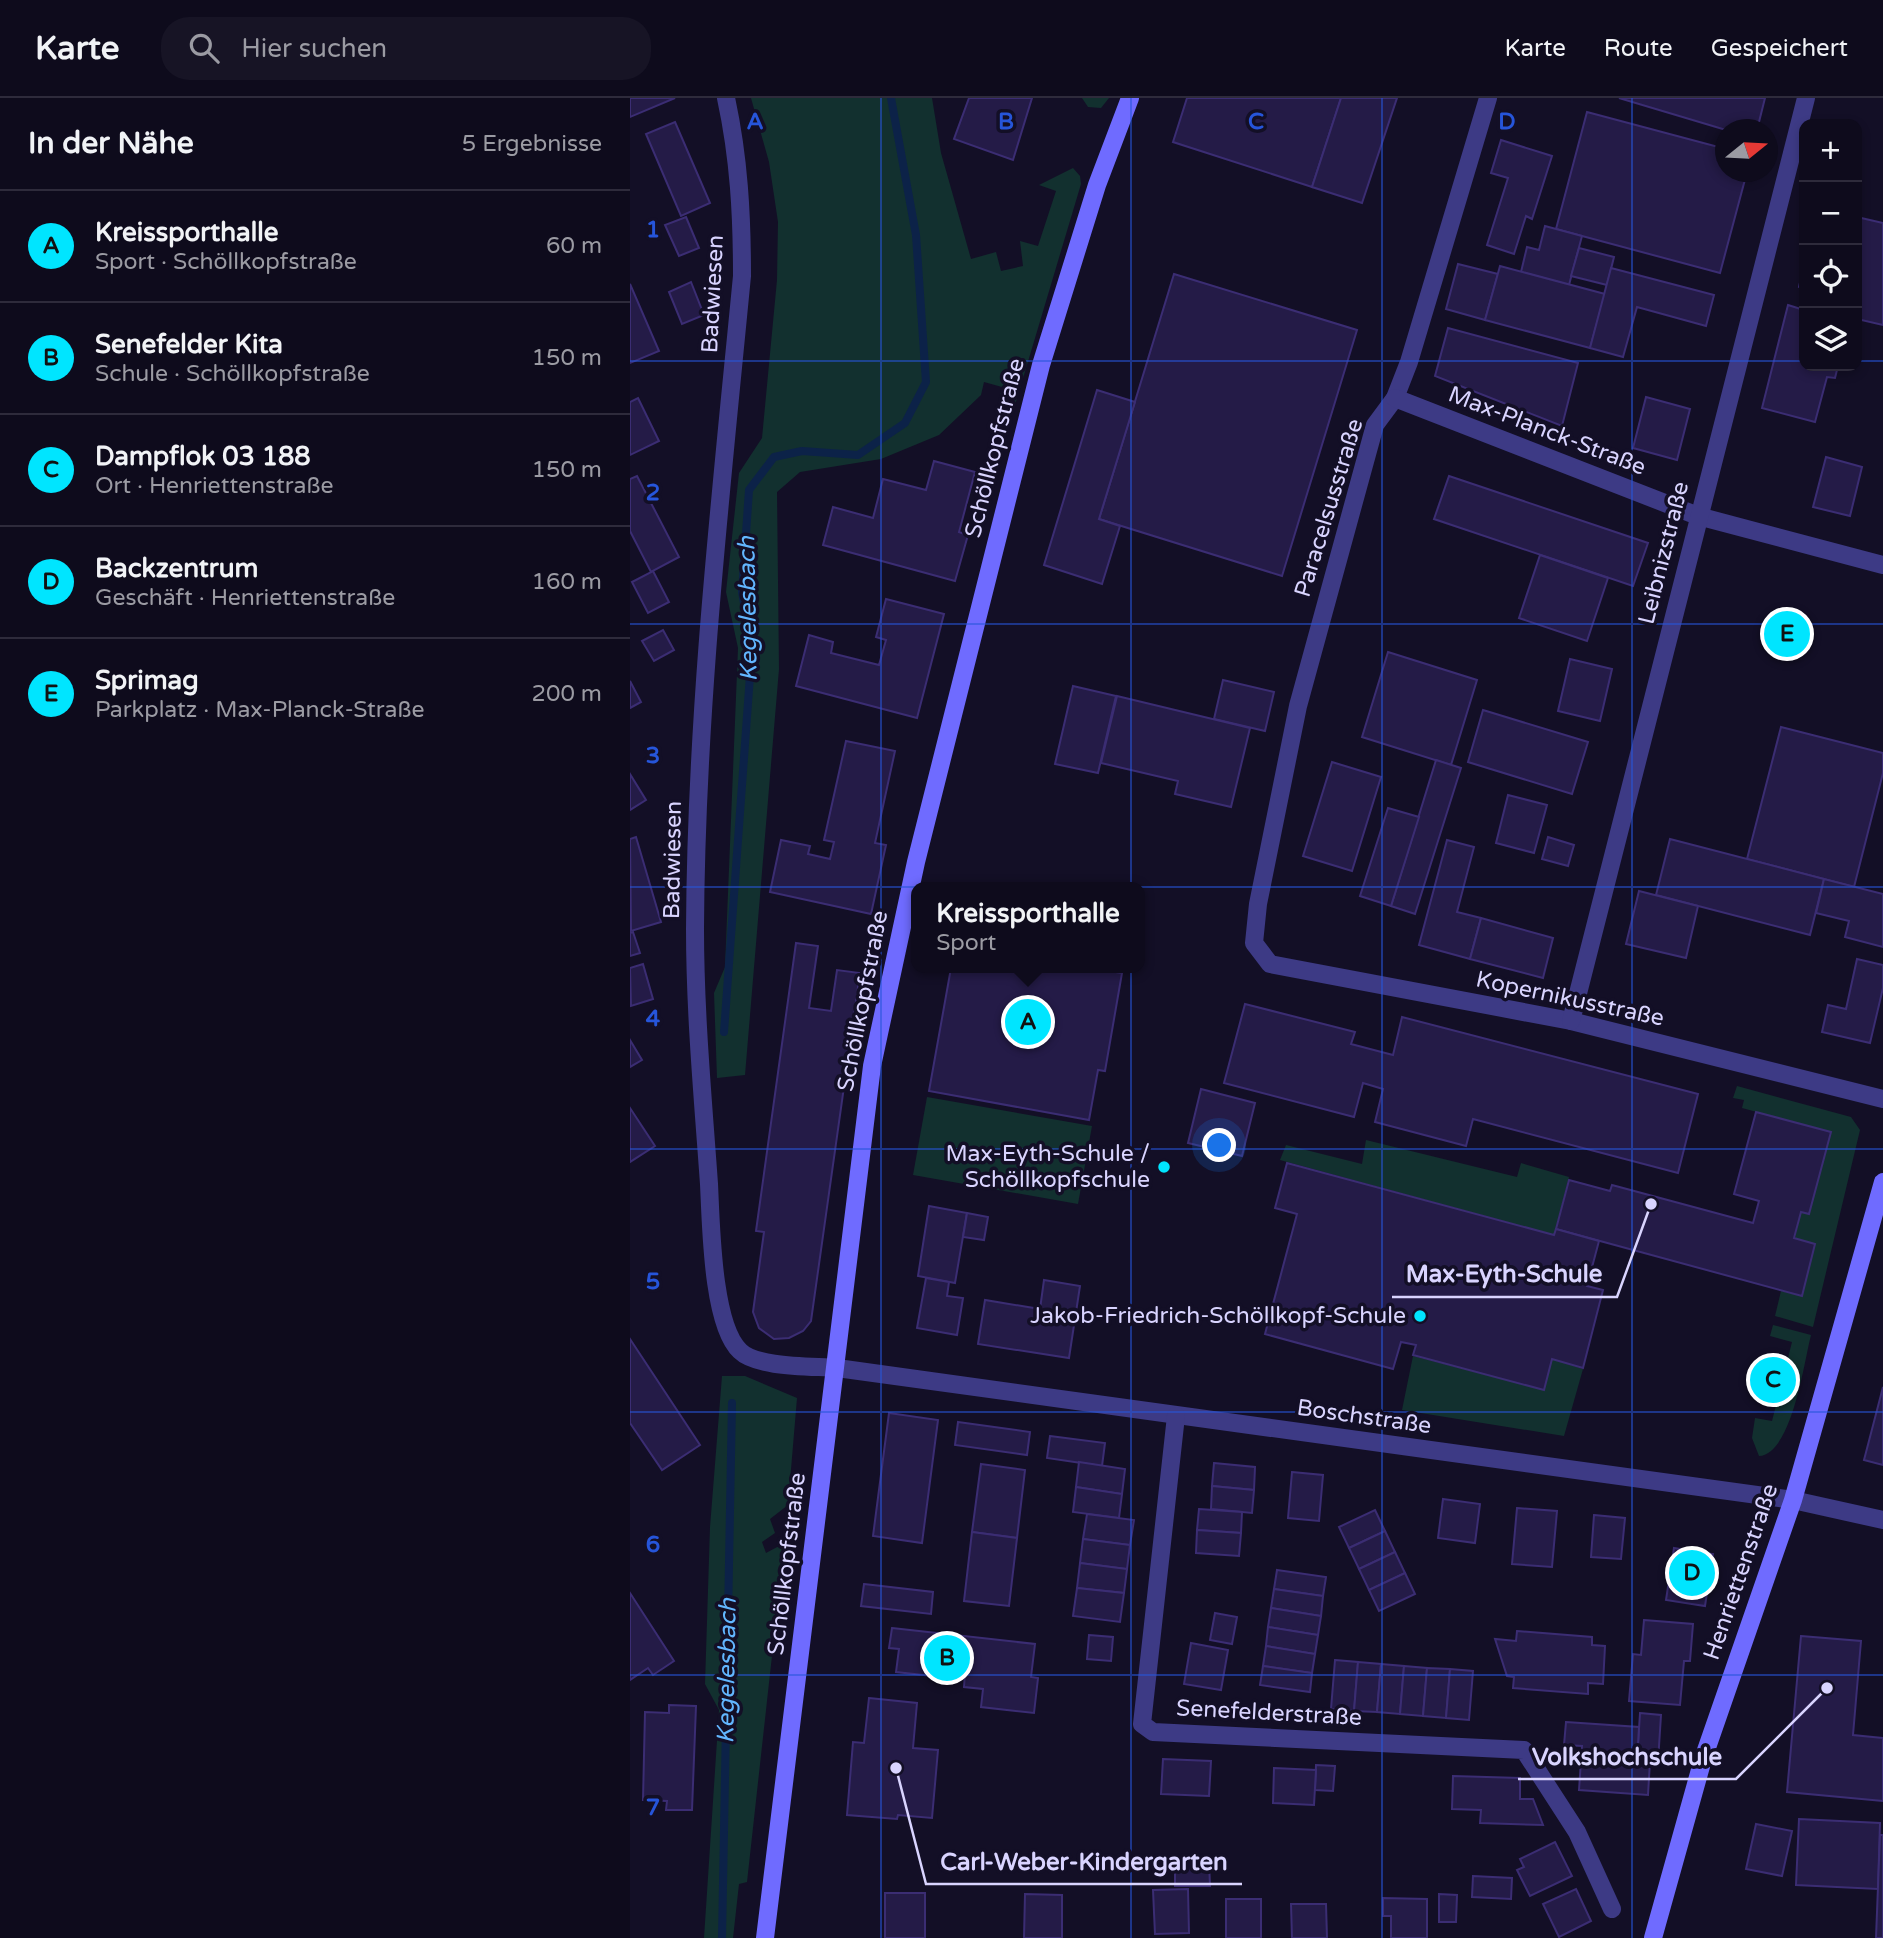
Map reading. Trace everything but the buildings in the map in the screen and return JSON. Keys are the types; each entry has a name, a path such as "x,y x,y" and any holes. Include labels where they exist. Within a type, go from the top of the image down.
{"main road":[{"name":"Schöllkopfstraße","path":"911,882 1041,365 1097,185 1130,98"},
{"name":"Schöllkopfstraße","path":"765,1938 838,1368 873,1066 911,883"},
{"name":"Henriettenstraße","path":"1653,1938 1703,1759 1793,1500 1883,1182"}],"street":[{"name":"Badwiesen","path":"726,98 736,143 742,201 742,276 701,755 695,930 712,1235 720,1311 726,1333 739,1350 753,1360 838,1368"},
{"name":"Paracelsusstraße","path":"1254,943 1258,904 1298,706 1375,425 1395,398 1488,98"},
{"name":"Leibnizstraße","path":"1571,1021 1806,98"},
{"name":"Max-Planck-Straße","path":"1395,398 1698,516 1883,565"},
{"name":"Kopernikusstraße","path":"1254,943 1270,964 1571,1021 1883,1099"},
{"name":"Boschstraße","path":"838,1368 1793,1500 1883,1520"},
{"name":"Senefelderstraße","path":"1176,1416 1142,1724 1153,1732 1524,1750 1577,1832 1612,1909"}],"green space":[{"path":"751,98 932,98 941,153 971,259 996,252 1001,271 1023,266 1020,241 1038,246 1056,191 1039,185 1073,168 1080,176 1081,184 1015,405 999,400 1002,387 984,382 981,395 939,435 881,459 800,472 777,492 779,669 745,1075 717,1078 714,993 725,967 738,648 726,592 739,473 762,438 777,280 778,222 769,162"},
{"path":"1082,98 1109,98 1101,108 1088,107"},
{"path":"1737,1086 1851,1117 1860,1130 1813,1327 1775,1316 1781,1291 1802,1296 1815,1244 1795,1238 1801,1212 1809,1214 1831,1132 1742,1108 1744,1100 1733,1098"},
{"path":"927,1097 1092,1126 1078,1204 913,1175"},
{"path":"1366,1140 1517,1177 1521,1163 1569,1177 1554,1235 1280,1160 1286,1145 1362,1164"},
{"path":"1773,1325 1811,1335 1788,1424 1780,1440 1770,1451 1759,1456 1752,1438 1755,1418 1772,1421 1792,1342 1770,1336"},
{"path":"1413,1356 1544,1390 1552,1359 1583,1369 1564,1436 1402,1410"},
{"path":"722,1376 745,1376 797,1398 788,1505 770,1519 775,1533 762,1542 766,1553 781,1545 784,1547 747,1882 739,1884 733,1938 704,1938 719,1710 705,1684 710,1527"}],"waterway":[{"name":"Kegelesbach","path":"724,1032 752,648 742,592 749,490 774,457 802,451 858,455 905,423 926,382 916,235 891,98"},
{"name":"Kegelesbach","path":"722,1938 732,1403"}],"place":[{"name":"Sprimag","path":"1787,634"},
{"name":"Kreissporthalle","path":"1028,1022"},
{"name":"Max-Eyth-Schule / Schöllkopfschule","path":"1164,1167"},
{"name":"Max-Eyth-Schule","path":"1651,1204"},
{"name":"Jakob-Friedrich-Schöllkopf-Schule","path":"1420,1316"},
{"name":"Dampflok 03 188","path":"1773,1380"},
{"name":"Backzentrum","path":"1692,1573"},
{"name":"Senefelder Kita","path":"947,1658"},
{"name":"Volkshochschule","path":"1827,1688"},
{"name":"Carl-Weber-Kindergarten","path":"896,1768"}]}
